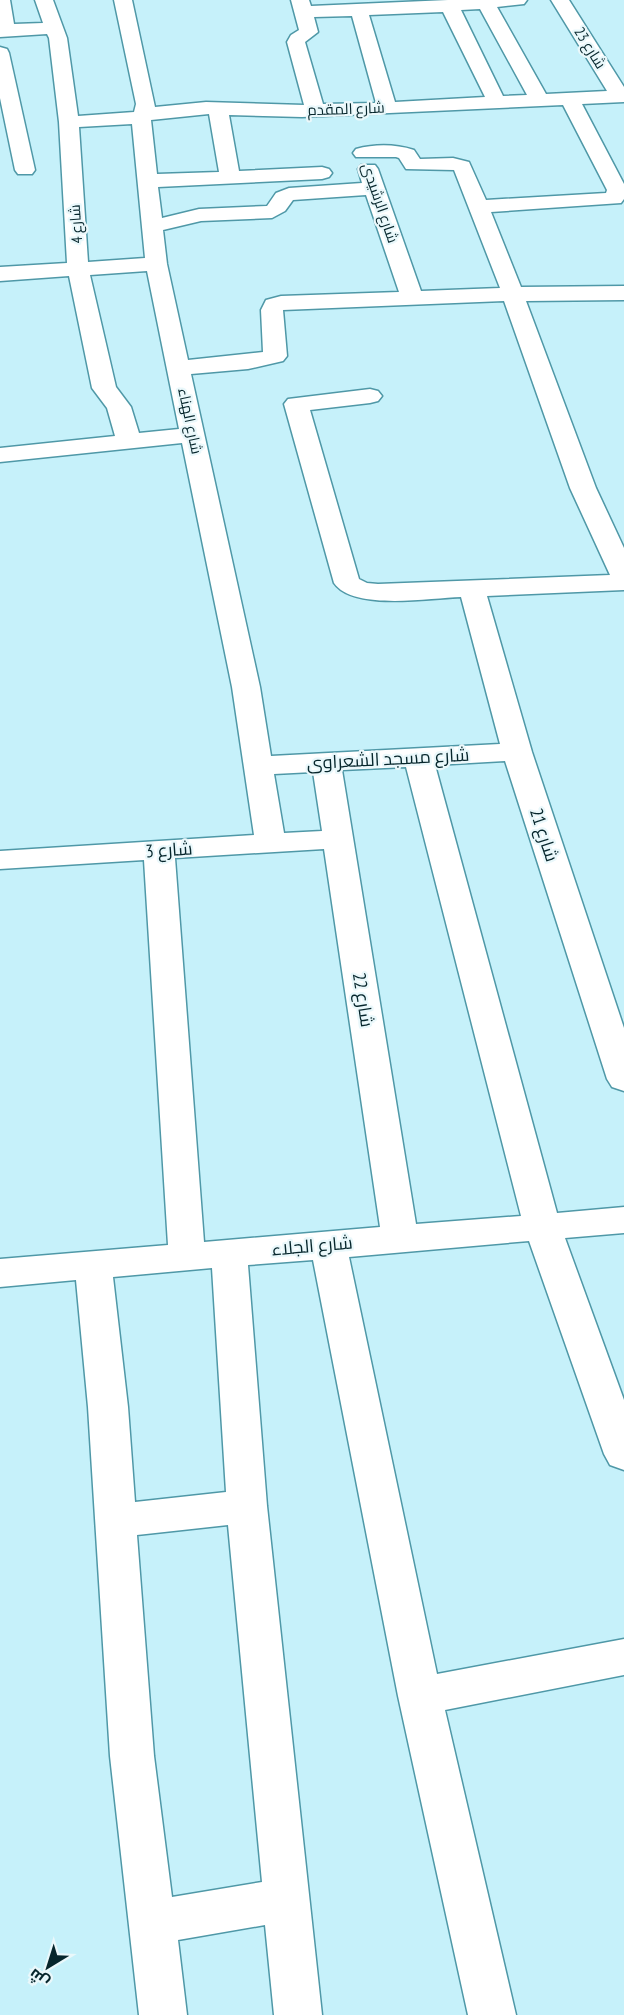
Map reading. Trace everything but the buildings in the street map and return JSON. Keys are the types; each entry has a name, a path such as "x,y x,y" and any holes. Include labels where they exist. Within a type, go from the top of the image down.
{"street":[{"path":"1,0 6,23 1,31"},
{"name":"شارع 4","path":"44,0 52,28 58,38 69,122 78,269 104,388 119,407 129,441"},
{"name":"شارع الهناء","path":"123,0 146,104 142,115 156,264 246,687 270,843"},
{"path":"315,110 295,40 309,32 301,6 358,10 519,0"},
{"name":"شارع 23","path":"560,0 622,96"},
{"path":"484,1 540,101"},
{"path":"449,5 497,103"},
{"path":"358,10 387,108"},
{"path":"1,31 52,28"},
{"path":"0,56 25,170"},
{"name":"شارع المقدم","path":"69,122 122,120 192,108 315,110 387,108 622,96"},
{"path":"478,207 614,199 617,190 570,99"},
{"path":"218,108 230,177"},
{"name":"شارع الرشيدى","path":"348,109 412,298"},
{"path":"152,225 173,224 199,215 272,212 278,207 283,196 369,171 397,151 407,154 413,165 453,164 462,166 513,294 583,488 624,576"},
{"path":"147,181 369,171"},
{"path":"0,274 156,264"},
{"path":"179,368 248,362 275,356 272,310 274,305 281,303 513,294 624,293"},
{"path":"370,396 296,404 347,583 363,592 624,582"},
{"path":"0,455 194,435"},
{"name":"شارع 21","path":"472,588 517,752 624,1079"},
{"name":"شارع مسجد الشعراوى","path":"258,766 517,752"},
{"path":"418,757 542,1226 624,1454"},
{"name":"شارع 22","path":"326,762 400,1238"},
{"name":"شارع 3","path":"0,860 339,839"},
{"path":"159,850 187,1257"},
{"name":"شارع الجلاء","path":"0,1273 542,1226 624,1221"},
{"path":"328,1245 420,1696 492,2015"},
{"path":"229,1254 247,1506 298,2015"},
{"path":"93,1266 108,1407 132,1756 163,2015"},
{"path":"116,1521 247,1506"},
{"path":"420,1696 624,1656"},
{"path":"152,1922 285,1900"}]}
